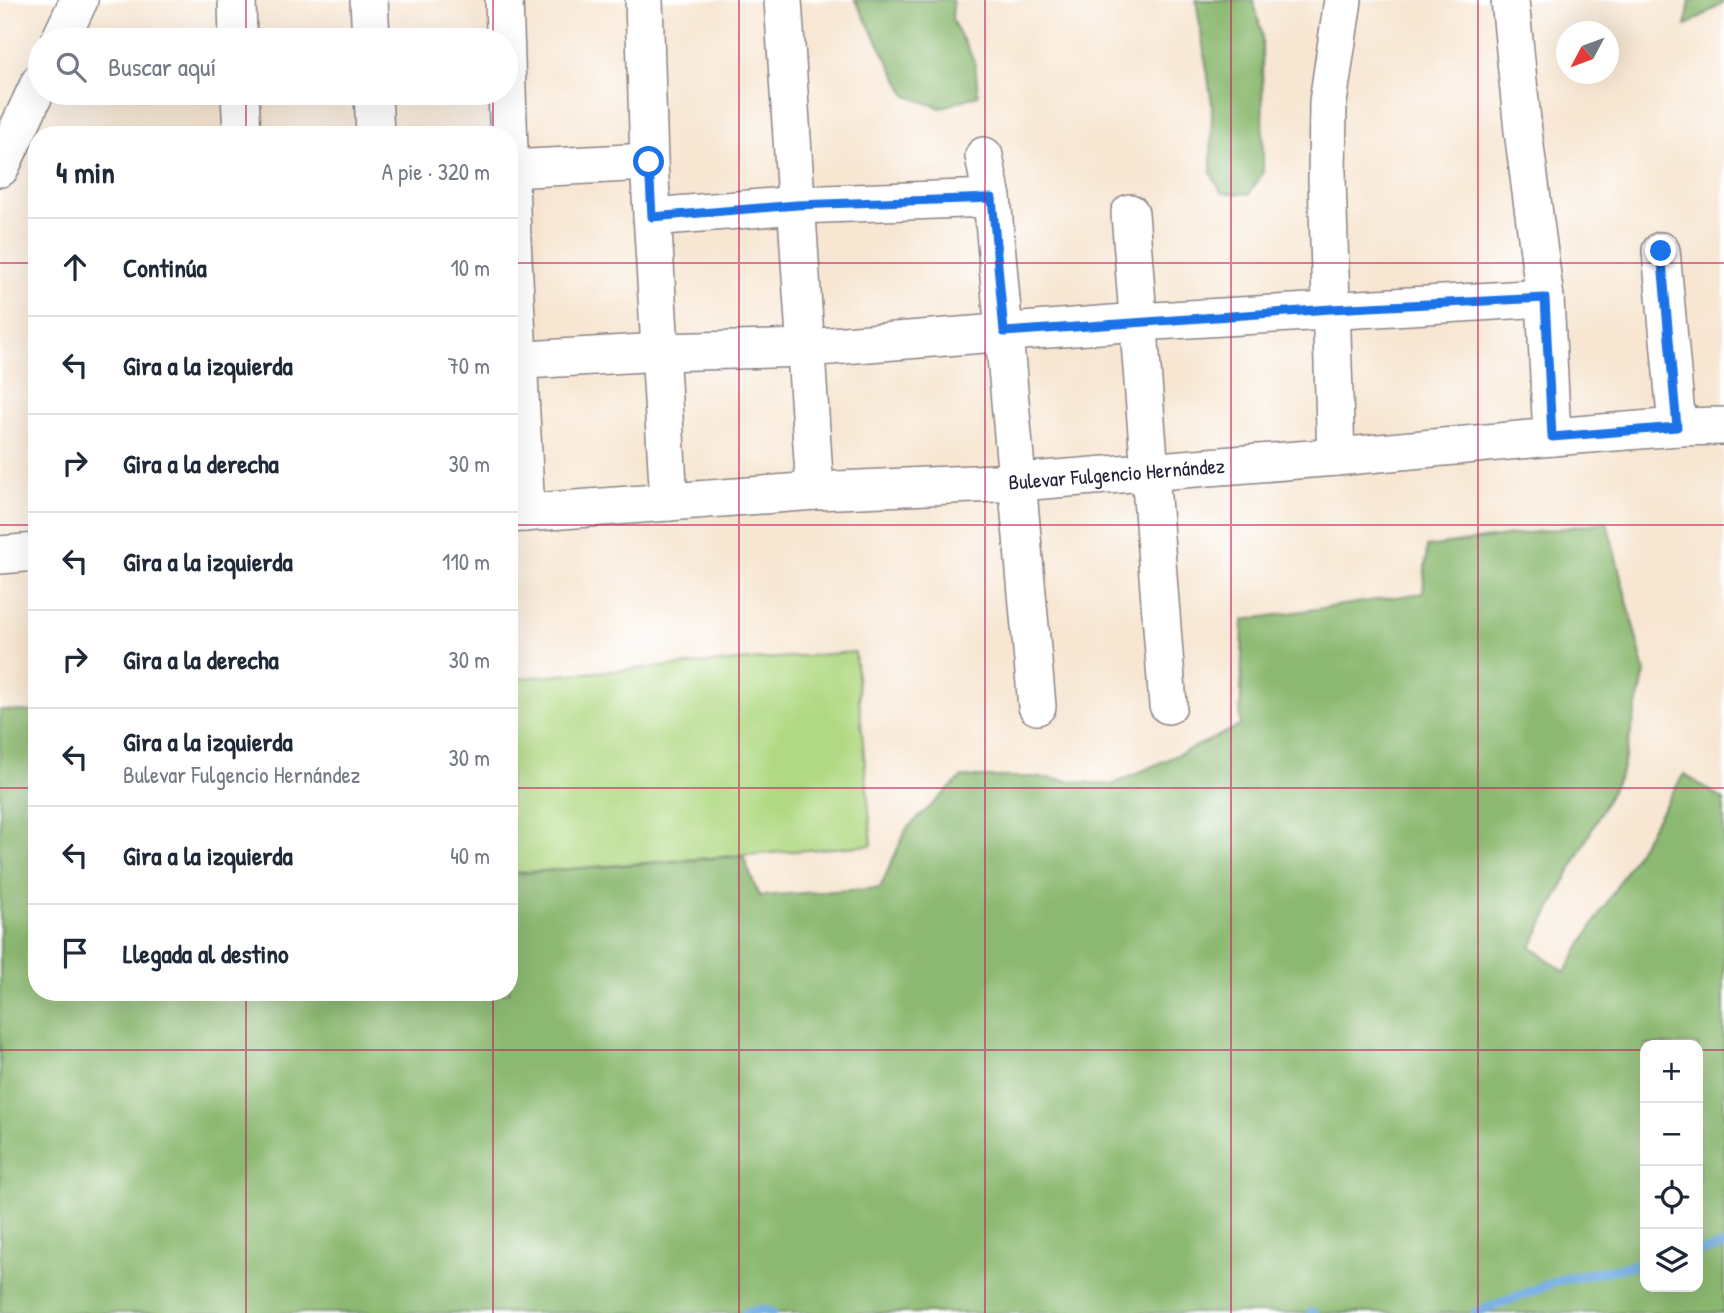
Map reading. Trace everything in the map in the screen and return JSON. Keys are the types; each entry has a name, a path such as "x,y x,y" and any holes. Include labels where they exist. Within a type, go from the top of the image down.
{"street":[{"path":"66,28 79,0"},
{"path":"237,0 238,28"},
{"path":"369,0 370,28"},
{"path":"504,0 505,28"},
{"path":"644,0 649,162 668,502"},
{"path":"783,0 815,491"},
{"path":"1336,457 1327,178 1328,102 1343,0"},
{"path":"1510,0 1523,131 1545,298 1552,437"},
{"path":"0,168 29,105"},
{"path":"241,105 242,126"},
{"path":"374,105 375,126"},
{"path":"508,105 508,126"},
{"path":"984,156 992,198 1037,706"},
{"path":"518,169 649,162"},
{"path":"652,217 797,205 992,198"},
{"path":"1130,213 1168,705"},
{"path":"1661,251 1677,427"},
{"path":"518,360 805,348 1138,321 1545,298"},
{"name":"Bulevar Fulgencio Hernández","path":"518,513 815,491 1018,482 1677,427 1724,426"},
{"path":"0,555 28,553"}],"green space":[{"path":"855,0 953,0 952,20 975,62 978,95 941,108 907,96"},
{"path":"1196,0 1253,0 1262,33 1263,173 1249,194 1222,193 1211,173 1212,103"},
{"path":"1690,0 1724,0 1724,2 1686,26"},
{"path":"1607,522 1645,672 1622,771 1531,947 1565,972 1684,774 1724,800 1724,1313 0,1313 0,710 28,712 28,1001 518,1001 518,873 743,856 759,896 880,888 907,828 962,777 1035,777 1112,785 1240,726 1243,620 1423,593 1427,547"},
{"path":"855,652 872,845 518,873 518,678"}],"waterway":[{"path":"1703,1251 1724,1246"},
{"path":"1476,1313 1560,1280 1640,1264"},
{"path":"746,1313 763,1310 772,1313"}],"route":[{"path":"649,162 652,217 797,205 992,198 1004,332 1138,321 1545,298 1552,437 1677,427 1661,251"}]}
